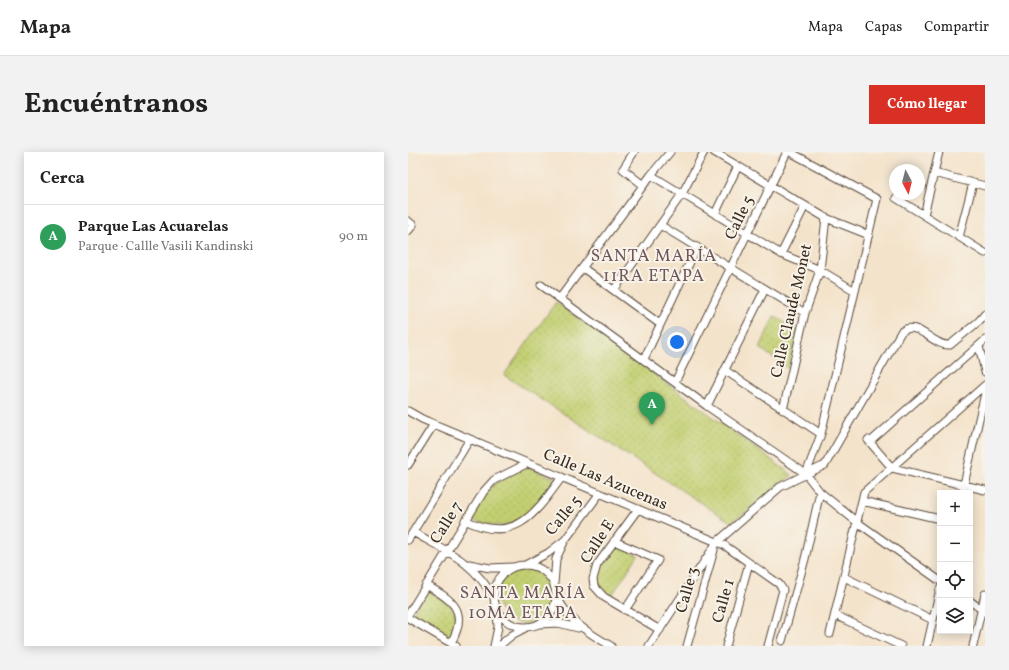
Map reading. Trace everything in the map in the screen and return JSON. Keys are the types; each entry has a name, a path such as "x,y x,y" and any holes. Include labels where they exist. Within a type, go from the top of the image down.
{"street":[{"path":"634,152 623,169 643,185"},
{"path":"560,298 651,174 670,152"},
{"path":"614,290 682,194 704,152"},
{"path":"714,152 826,218 868,235"},
{"path":"789,152 877,199 821,434 806,474"},
{"name":"Calle 5","path":"675,382 789,152"},
{"path":"924,215 939,152"},
{"path":"715,214 738,166"},
{"path":"934,173 985,186"},
{"path":"651,174 781,254 820,270 855,291"},
{"path":"959,237 973,182"},
{"path":"899,200 985,253"},
{"path":"781,254 805,206"},
{"name":"Calle Claude Monet","path":"783,410 805,314 820,270 826,218"},
{"path":"660,225 805,314"},
{"path":"644,359 697,247"},
{"path":"583,268 660,324"},
{"path":"541,285 707,406 806,474 820,492 857,522 937,579"},
{"path":"707,406 726,371 765,289"},
{"path":"649,646 716,542 780,487 825,465 901,332 908,328 914,328 940,344 950,345 979,321 985,314"},
{"path":"985,340 869,441 892,468 985,490"},
{"path":"978,346 985,372"},
{"path":"726,371 821,434"},
{"path":"830,634 864,492 985,385"},
{"path":"963,490 985,393"},
{"name":"Calle Las Azucenas","path":"408,411 434,424 716,542 749,563 778,584 783,590 768,646"},
{"path":"408,466 410,456 434,424"},
{"path":"408,540 470,439"},
{"name":"Calle 7","path":"408,617 446,551 484,491 494,480 528,463"},
{"path":"465,520 489,528 507,528 516,525 524,521 538,510 562,477"},
{"path":"782,641 803,566 820,492"},
{"name":"Calle 5","path":"525,565 548,553 565,540 600,493"},
{"path":"862,501 937,517"},
{"name":"Calle E","path":"638,509 597,564 593,579 598,593 660,630"},
{"path":"413,532 467,563 484,581 494,598"},
{"path":"565,540 556,559 554,585 556,595 563,609 582,629 611,646"},
{"path":"614,541 658,560 625,610"},
{"name":"Calle 3","path":"687,646 716,542"},
{"path":"467,563 490,568 525,565 540,569 548,576 554,585"},
{"name":"Calle 1","path":"726,646 749,563"},
{"path":"494,646 498,627 494,598 495,588 499,579 506,571 515,567"},
{"path":"844,577 933,620"},
{"path":"692,580 704,585"},
{"path":"408,617 453,645 459,618 456,608 446,596 426,585"},
{"path":"973,646 983,610 985,594"},
{"path":"538,624 550,614 556,595"},
{"path":"927,646 938,598"},
{"path":"973,603 983,610"},
{"path":"496,608 501,616 518,626 558,623 582,629"},
{"path":"835,615 901,646"},
{"path":"499,646 528,626"}],"green space":[{"path":"556,302 792,475 732,523 504,375"},
{"path":"774,316 798,331 788,369 760,348"},
{"path":"527,467 557,479 530,511 511,523 499,525 486,524 470,519 494,484"},
{"path":"615,544 638,555 610,598 598,585 597,578 601,565"},
{"path":"525,568 536,570 545,576 551,585 553,596 551,607 545,616 536,622 525,624 514,622 505,616 499,607 497,596 499,585 505,576 514,570"},
{"path":"427,589 443,599 453,608 455,621 449,639 411,616"}],"place":[{"name":"Parque Las Acuarelas","path":"652,425"}],"district":[{"name":"SANTA MARÍA 11RA ETAPA","path":"654,266"},
{"name":"SANTA MARÍA 10MA ETAPA","path":"523,603"}]}
